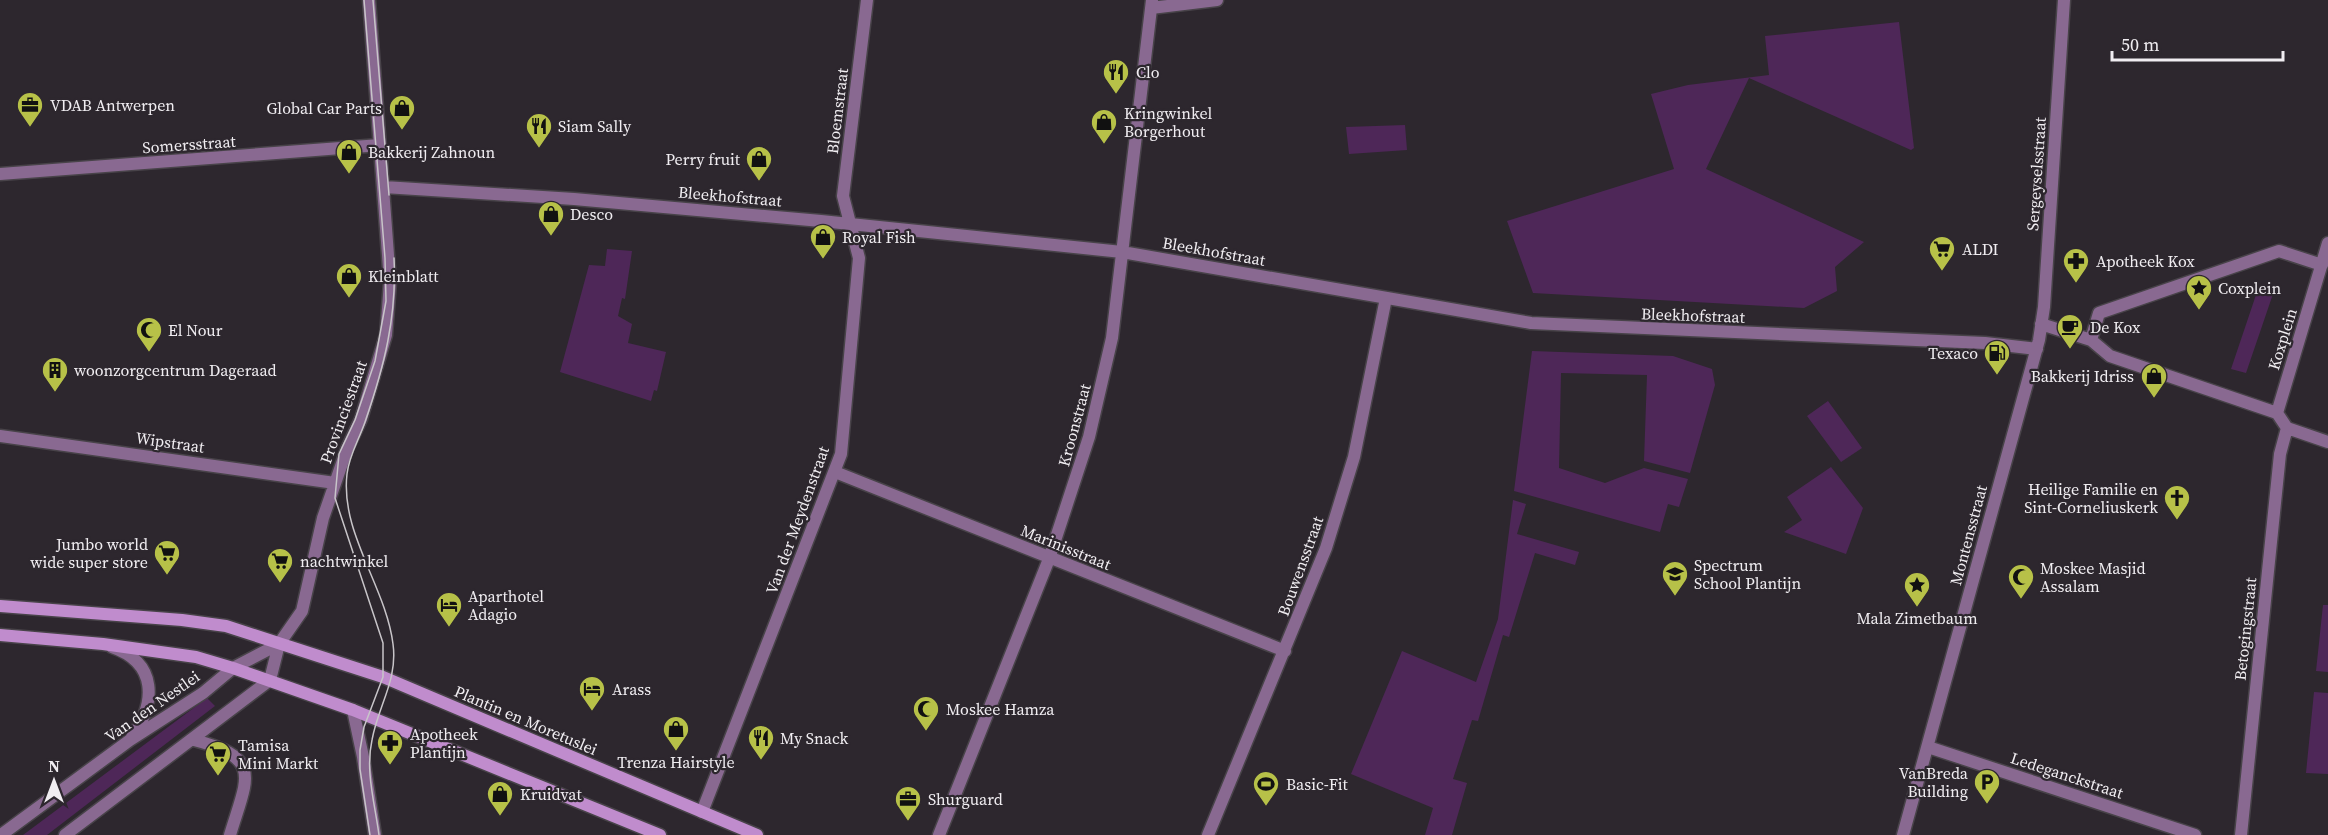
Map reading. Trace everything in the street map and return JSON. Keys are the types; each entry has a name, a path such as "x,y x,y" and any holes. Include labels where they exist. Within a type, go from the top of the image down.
{"main road":[{"name":"Plantin en Moretuslei","path":"0,606 182,620 226,626 392,681 757,835"},
{"path":"0,635 103,644 196,657 233,668 353,710 660,835"}],"street":[{"name":"Provinciestraat","path":"279,644 302,611 323,518 361,419 386,335 390,282 369,0"},
{"name":"Bloemstraat","path":"852,225 843,196 867,0"},
{"path":"1151,4 1217,0"},
{"name":"Sergeyselsstraat","path":"2037,349 2041,324 2064,0"},
{"name":"Kroonstraat","path":"939,835 1049,559 1081,468 1102,388 1112,338 1151,4"},
{"name":"Somersstraat","path":"0,174 380,145"},
{"name":"Bleekhofstraat","path":"384,187 574,199 1122,252 1531,323 1974,342 2037,349"},
{"name":"Van der Meydenstraat","path":"702,812 841,454 859,258 852,225"},
{"name":"Koxplein","path":"2277,413 2328,243"},
{"path":"2091,340 2099,314 2278,252 2322,265"},
{"name":"Bouwensstraat","path":"1208,835 1326,548 1354,457 1386,298"},
{"path":"2041,324 2091,340 2110,356 2277,413 2287,428 2328,442"},
{"name":"Montensstraat","path":"1903,835 2037,349"},
{"name":"Betogingstraat","path":"2241,835 2280,454 2287,428"},
{"name":"Wipstraat","path":"0,436 335,483"},
{"name":"Marinisstraat","path":"835,472 1285,651"},
{"path":"103,644 128,655 146,674 150,705 145,719 130,740"},
{"path":"233,668 279,644"},
{"path":"65,835 194,740 270,680 279,644"},
{"name":"Van den Nestlei","path":"1,835 130,740 203,693 233,668"},
{"path":"353,710 375,835"},
{"path":"194,740 236,756 246,771 246,782 230,835"},
{"name":"Ledeganckstraat","path":"1928,747 2195,835"}],"shaded area":[{"path":"1899,22 1914,148 1911,150 1749,78 1706,169 1864,242 1835,267 1837,291 1804,308 1533,293 1507,221 1674,169 1651,94 1688,85 1769,75 1765,36"},
{"path":"1405,125 1407,150 1349,154 1346,127"},
{"path":"607,249 632,251 625,299 622,298 618,316 632,324 628,343 666,352 657,391 654,390 651,401 560,372 589,265 605,266"},
{"path":"2259,286 2274,291 2246,373 2231,369"},
{"path":"1532,351 1673,356 1712,369 1715,385 1690,473 1644,461 1647,375 1561,373 1559,468 1605,483 1644,468 1688,479 1679,507 1668,504 1660,532 1514,491"},
{"path":"1828,401 1862,448 1841,462 1807,416"},
{"path":"1831,467 1863,508 1846,554 1784,532 1802,520 1787,497"},
{"path":"1513,500 1526,504 1517,534 1579,552 1575,565 1535,553 1509,637 1503,635 1478,721 1472,720 1453,779 1467,783 1452,835 1425,835 1433,808 1351,774 1402,651 1476,682 1498,619"},
{"path":"2323,605 2328,605 2328,672 2316,671"},
{"path":"2314,692 2328,693 2328,774 2306,773"},
{"path":"207,698 215,706 47,835 23,835"}],"tram line":[{"path":"364,0 385,258 386,301 375,361 355,420 339,454 335,498 383,643 383,677 364,727 360,750 360,769 370,835"},
{"path":"373,0 389,195"},
{"path":"379,835 371,788 370,752 393,669 393,644 382,602 350,517 347,474 352,454 372,402 388,342 393,301 394,258"}],"place":[{"name":"Clo","path":"1116,95"},
{"name":"VDAB Antwerpen","path":"30,128"},
{"name":"Global Car Parts","path":"402,131"},
{"name":"Kringwinkel Borgerhout","path":"1104,145"},
{"name":"Siam Sally","path":"539,149"},
{"name":"Bakkerij Zahnoun","path":"349,175"},
{"name":"Perry fruit","path":"759,182"},
{"name":"Desco","path":"551,237"},
{"name":"Royal Fish","path":"823,260"},
{"name":"ALDI","path":"1942,272"},
{"name":"Apotheek Kox","path":"2076,284"},
{"name":"Kleinblatt","path":"349,299"},
{"name":"Coxplein","path":"2199,311"},
{"name":"De Kox","path":"2070,350"},
{"name":"El Nour","path":"149,353"},
{"name":"Texaco","path":"1997,376"},
{"name":"woonzorgcentrum Dageraad","path":"55,393"},
{"name":"Bakkerij Idriss","path":"2154,399"},
{"name":"Heilige Familie en Sint-Corneliuskerk","path":"2177,521"},
{"name":"Jumbo world wide super store","path":"167,576"},
{"name":"nachtwinkel","path":"280,584"},
{"name":"Spectrum School Plantijn","path":"1675,597"},
{"name":"Moskee Masjid Assalam","path":"2021,600"},
{"name":"Mala Zimetbaum","path":"1917,608"},
{"name":"Aparthotel Adagio","path":"449,628"},
{"name":"Arass","path":"592,712"},
{"name":"Moskee Hamza","path":"926,732"},
{"name":"Trenza Hairstyle","path":"676,752"},
{"name":"My Snack","path":"761,761"},
{"name":"Apotheek Plantijn","path":"390,766"},
{"name":"Tamisa Mini Markt","path":"218,777"},
{"name":"VanBreda Building","path":"1987,805"},
{"name":"Basic-Fit","path":"1266,807"},
{"name":"Kruidvat","path":"500,817"},
{"name":"Shurguard","path":"908,822"}]}
